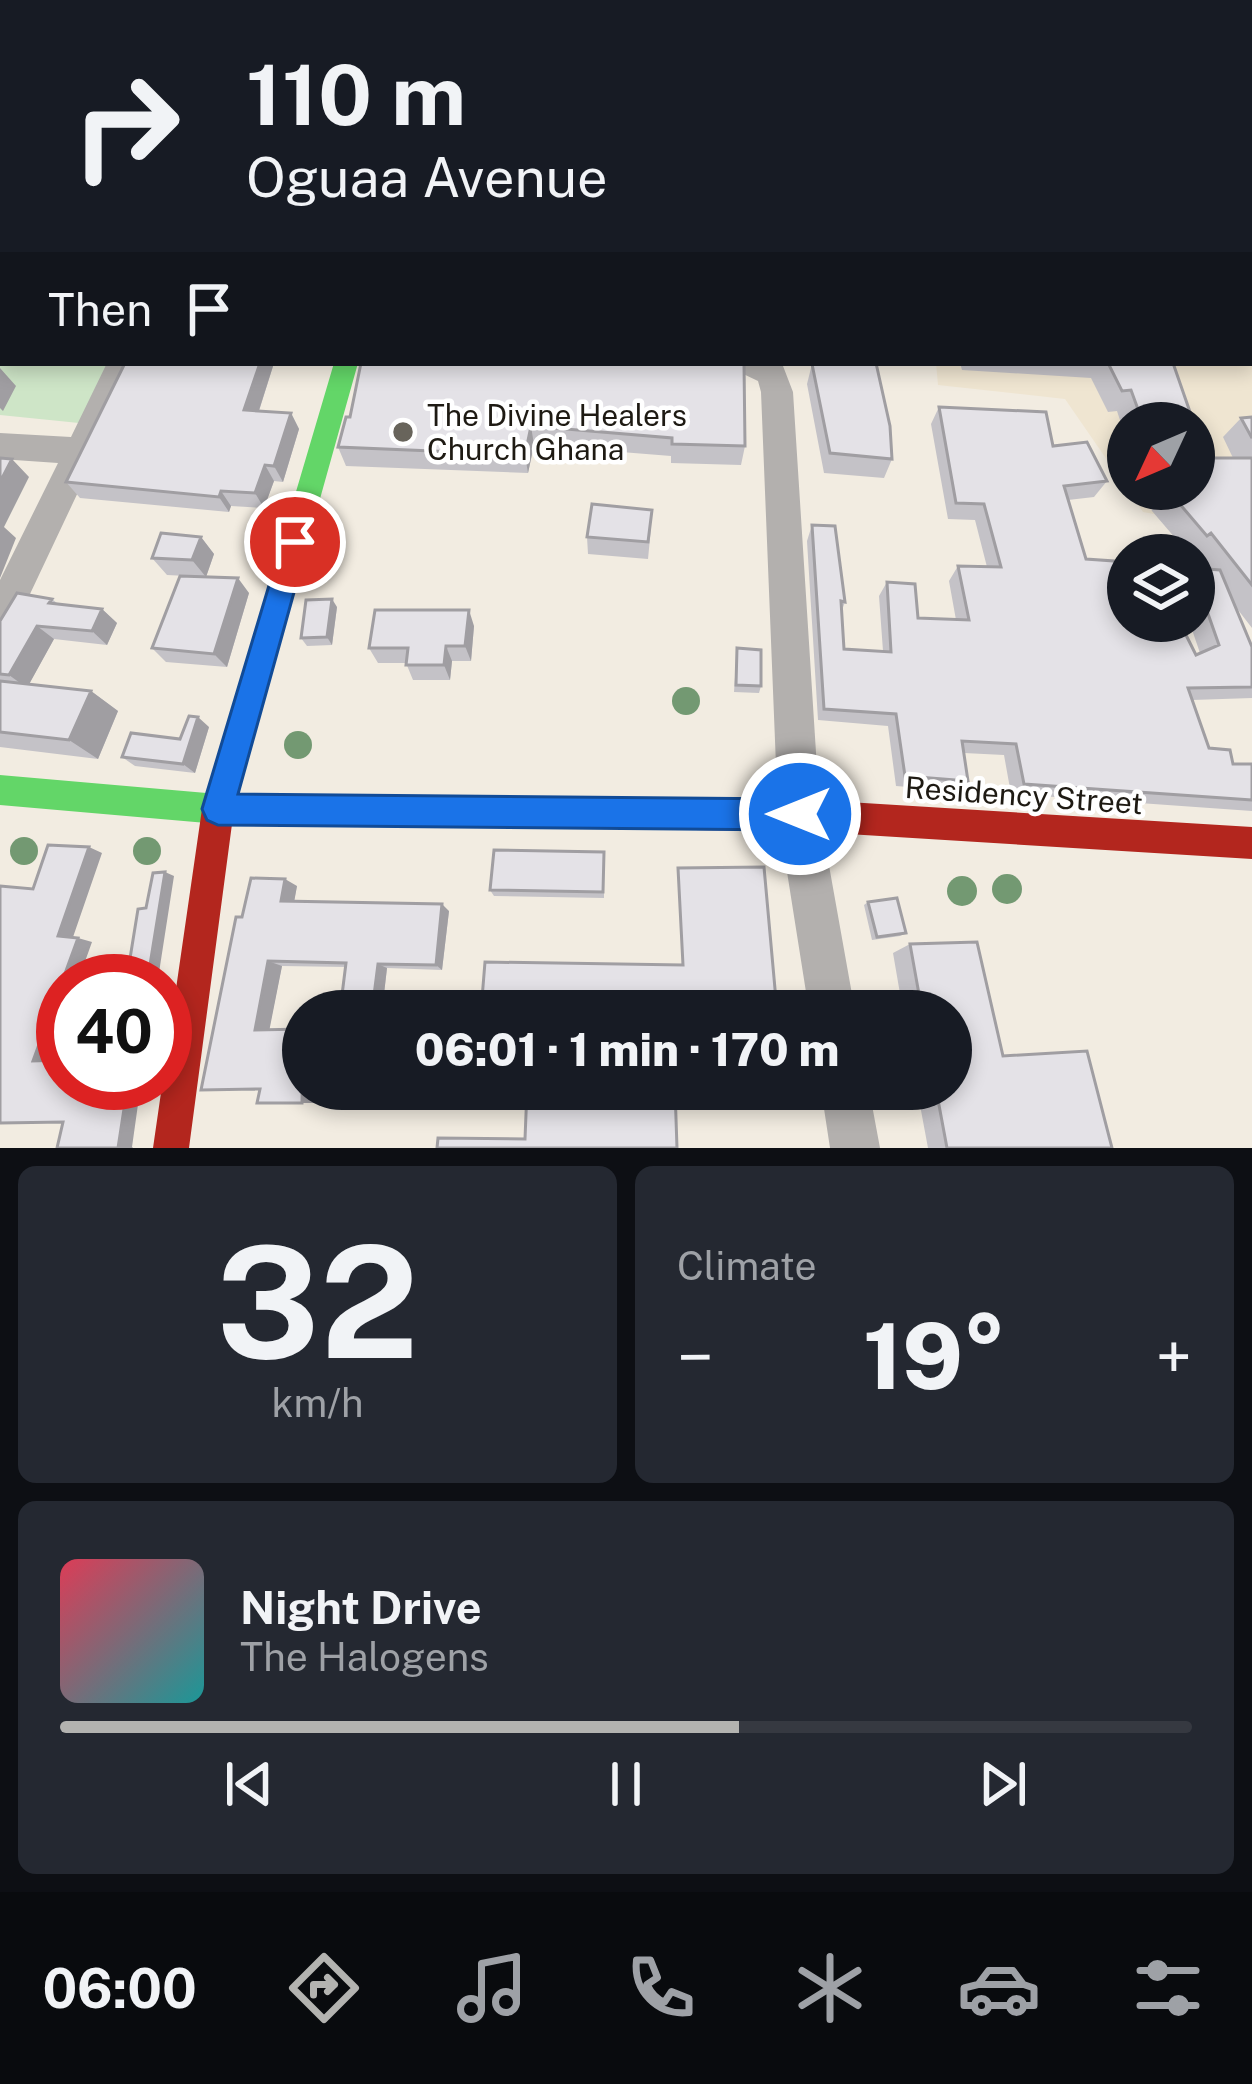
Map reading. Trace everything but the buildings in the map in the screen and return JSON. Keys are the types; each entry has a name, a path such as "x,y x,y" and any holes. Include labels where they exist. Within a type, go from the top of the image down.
{"street":[{"path":"0,618 121,366"},
{"path":"171,1148 218,809 345,366"},
{"path":"755,366 772,374 777,392 800,814 829,990"},
{"path":"0,446 78,451"},
{"name":"Residency Street","path":"0,790 218,809 800,814 1252,843"},
{"path":"849,1110 855,1148"}],"shaded area":[{"path":"936,366 1252,366 1252,542 1245,531 1142,510 1215,510 1215,402 1107,402 1107,460 1065,399 938,385"}],"green space":[{"path":"0,366 110,366 79,423 0,415"}],"traffic: fast":[{"path":"235,749 345,366"},
{"path":"0,790 218,809 694,814"}],"traffic: jam":[{"path":"171,1148 218,809 235,749"},
{"path":"694,814 799,815 1252,843"}],"place":[{"name":"The Divine Healers Church Ghana","path":"403,432"}],"route":[{"path":"295,542 218,809 800,814"}]}
